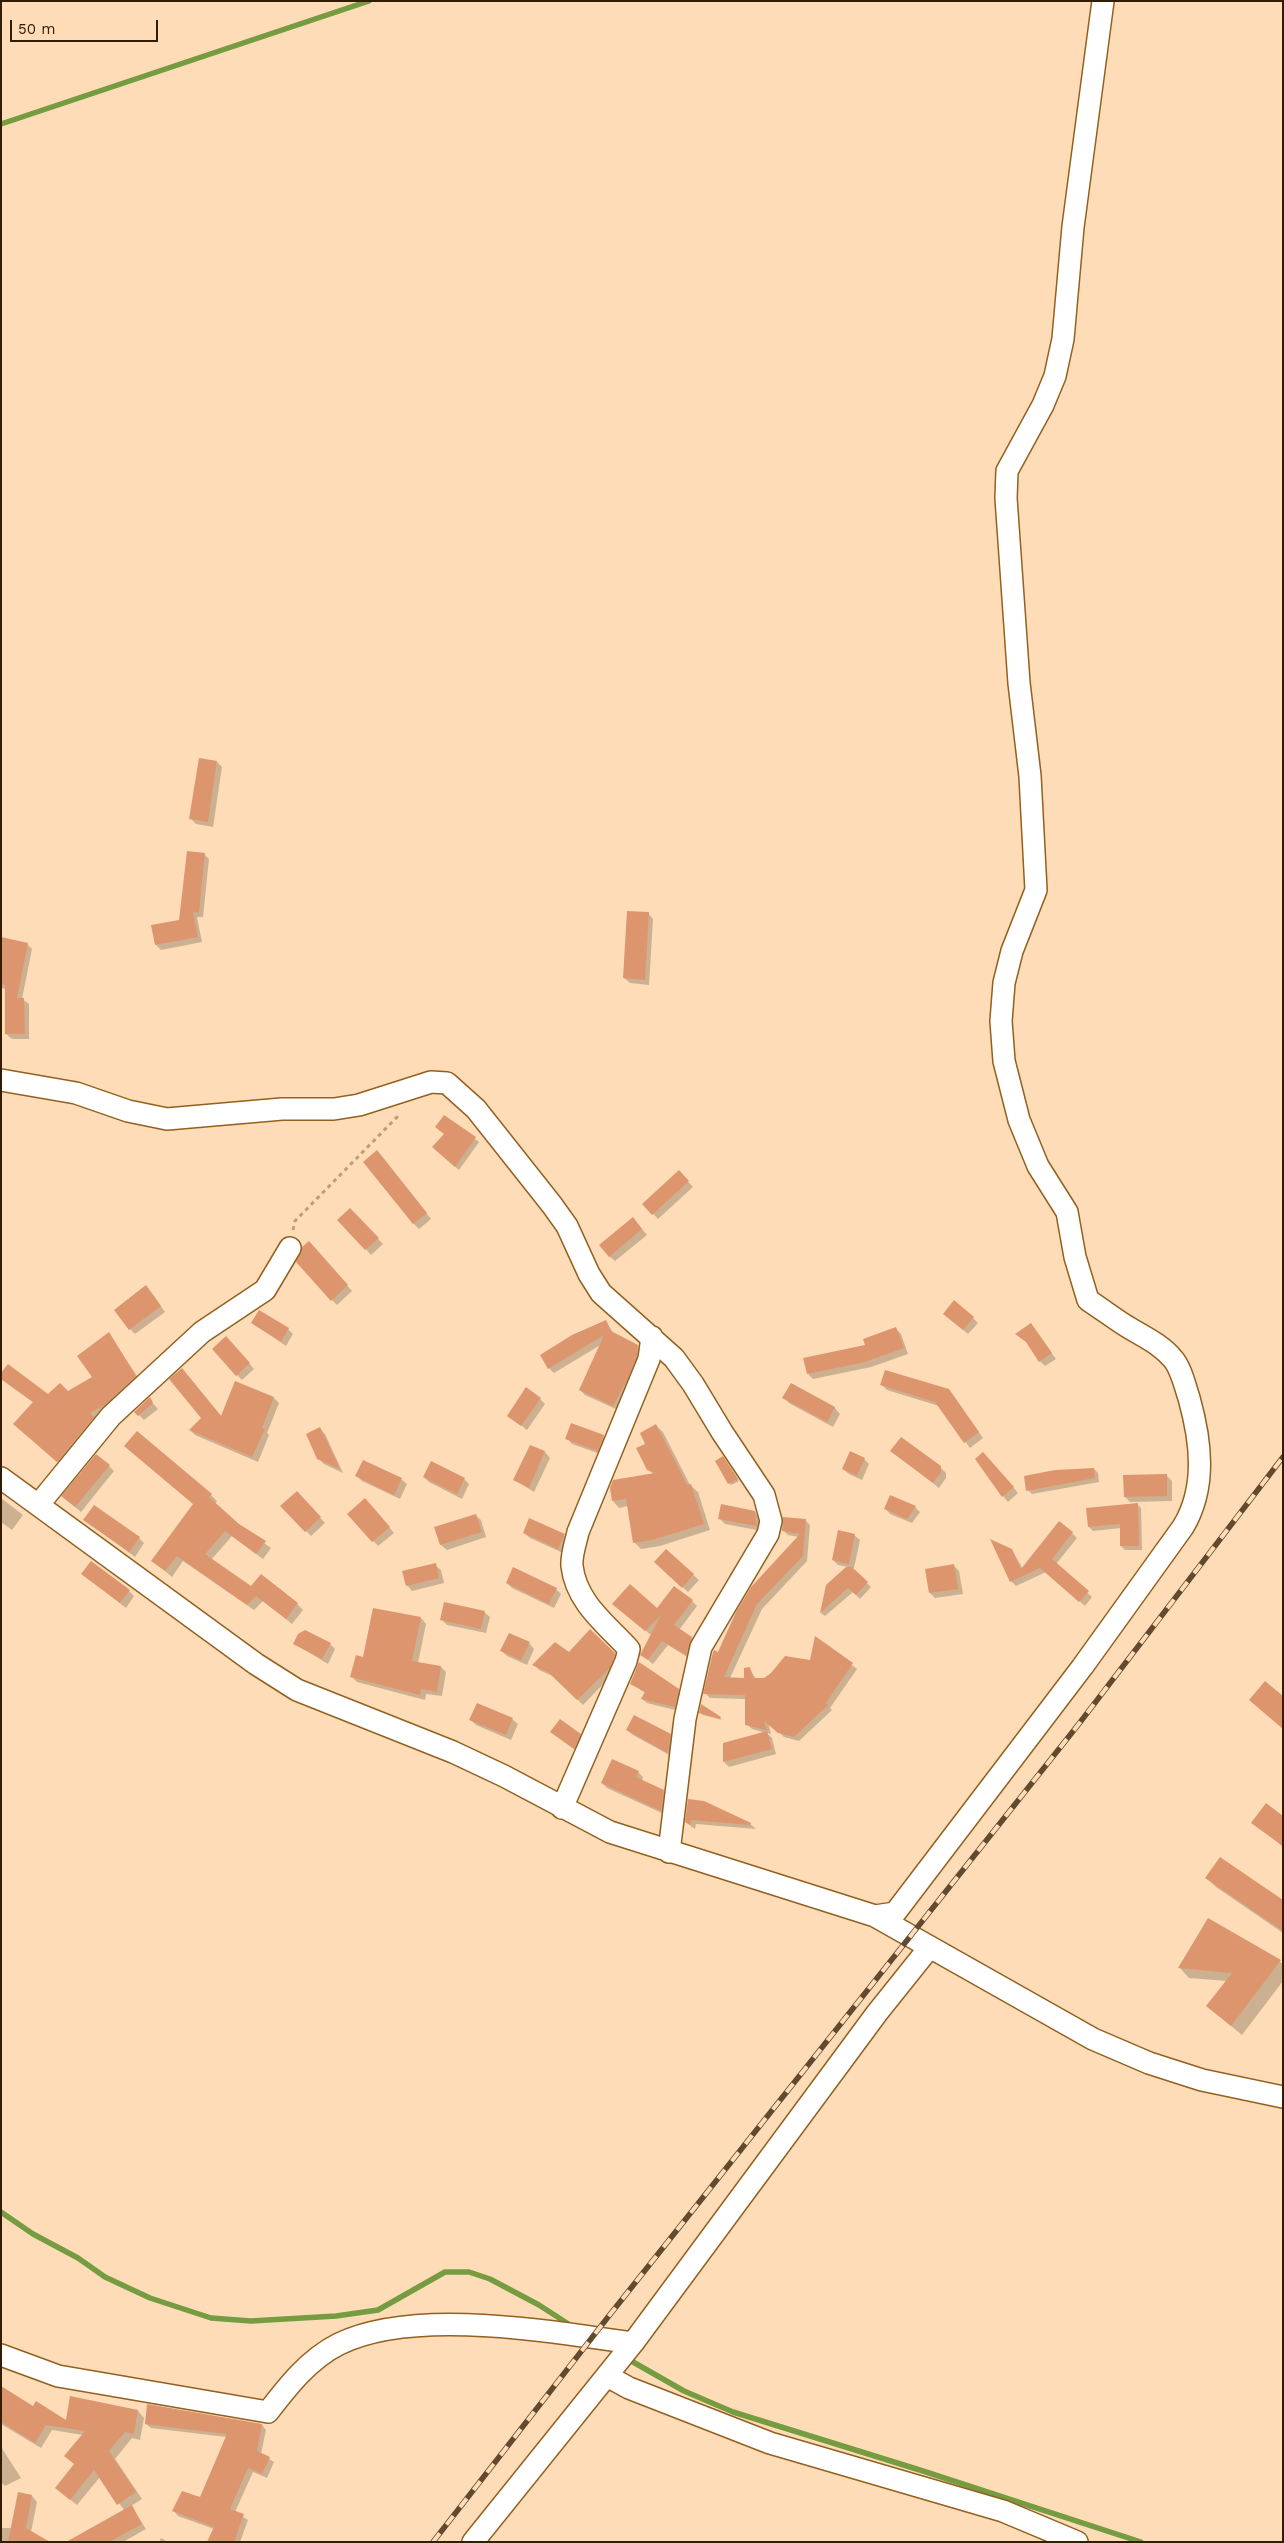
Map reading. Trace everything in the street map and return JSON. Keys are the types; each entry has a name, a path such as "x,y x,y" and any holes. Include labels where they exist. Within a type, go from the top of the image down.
{"street":[{"path":"875,1916 895,1913 1084,1666 1183,1527 1193,1511 1199,1483 1200,1450 1195,1418 1185,1384 1174,1359 1148,1338 1088,1300 1075,1257 1067,1212 1038,1166 1020,1120 1004,1061 1002,1021 1004,983 1012,951 1036,890 1030,776 1019,683 1013,603 1006,498 1007,471 1043,405 1055,376 1059,358 1103,1"},
{"path":"1,1080 76,1092 128,1111 167,1119 282,1109 334,1109 358,1105 431,1082 447,1083 476,1109 567,1226 589,1274 602,1293 674,1358 764,1494 771,1521 760,1548 699,1655 685,1719 669,1852"},
{"path":"39,1504 111,1416 202,1332 265,1290 290,1248"},
{"path":"562,1808 626,1662 629,1649 585,1603 572,1566 574,1547 578,1532 649,1359 652,1337"},
{"path":"1,1478 256,1664 297,1690 453,1752 504,1776 610,1832 875,1916 1093,2039 1149,2063 1202,2080 1283,2097"},
{"path":"473,2542 633,2343 877,2013 929,1948"},
{"path":"1,2355 58,2376 268,2412 290,2383 314,2360 339,2344 370,2333 418,2326 479,2325 633,2343"},
{"path":"607,2376 629,2388 770,2443 1003,2511 1072,2541"}],"path":[{"path":"290,1248 295,1221 404,1110"}],"building":[{"path":"199,758 217,761 208,822 189,819"},
{"path":"187,851 205,853 199,913 193,912 198,937 155,945 151,925 179,920"},
{"path":"627,911 649,912 645,980 623,978"},
{"path":"1,937 28,943 17,998 24,998 25,1034 5,1034 5,985 1,984"},
{"path":"444,1115 476,1137 455,1167 432,1147 444,1134 435,1127"},
{"path":"377,1150 427,1213 413,1224 363,1162"},
{"path":"679,1170 689,1181 652,1215 642,1204"},
{"path":"350,1208 379,1238 365,1250 337,1220"},
{"path":"633,1217 642,1229 609,1257 599,1245"},
{"path":"309,1241 348,1285 331,1301 296,1262 302,1247"},
{"path":"146,1285 161,1306 129,1330 114,1310"},
{"path":"954,1300 974,1317 963,1330 943,1314"},
{"path":"259,1310 289,1328 281,1342 251,1323"},
{"path":"606,1320 611,1331 638,1345 637,1356 613,1406 579,1390 604,1335 548,1369 540,1355 572,1335"},
{"path":"1031,1323 1052,1353 1039,1362 1026,1342 1015,1334"},
{"path":"896,1327 904,1348 865,1362 807,1374 803,1358 865,1345 863,1339"},
{"path":"109,1332 136,1376 106,1404 90,1413 94,1417 57,1462 13,1424 33,1402 1,1379 1,1373 8,1364 48,1394 60,1383 68,1391 92,1377 77,1356"},
{"path":"226,1336 250,1363 236,1376 212,1349"},
{"path":"182,1368 221,1416 235,1381 274,1397 262,1428 265,1429 252,1457 189,1430 201,1418 169,1379"},
{"path":"885,1370 949,1389 979,1432 964,1443 935,1402 880,1385"},
{"path":"791,1383 835,1407 827,1422 782,1398"},
{"path":"526,1387 541,1398 521,1426 507,1416"},
{"path":"150,1397 153,1403 138,1416 134,1412"},
{"path":"571,1423 604,1435 598,1451 565,1439"},
{"path":"656,1424 687,1485 691,1484 704,1524 652,1540 633,1543 626,1499 612,1501 610,1488 613,1480 655,1473 647,1470 636,1448 645,1444 640,1433"},
{"path":"320,1427 340,1469 317,1459 306,1434"},
{"path":"137,1431 212,1494 209,1497 239,1524 266,1541 256,1554 225,1531 205,1554 251,1586 261,1574 298,1603 286,1619 256,1596 247,1605 177,1556 165,1571 151,1561 193,1504 124,1446"},
{"path":"901,1437 941,1466 941,1472 933,1483 890,1451"},
{"path":"530,1445 545,1451 529,1488 513,1480"},
{"path":"850,1451 865,1458 857,1476 842,1469"},
{"path":"983,1452 1014,1487 1002,1497 975,1459"},
{"path":"96,1454 110,1465 75,1507 61,1496"},
{"path":"723,1456 738,1479 728,1484 715,1461"},
{"path":"363,1460 402,1478 394,1495 355,1476"},
{"path":"431,1461 465,1478 457,1494 423,1477"},
{"path":"1094,1468 1095,1478 1026,1491 1024,1476 1055,1470"},
{"path":"1167,1474 1167,1496 1124,1497 1123,1475"},
{"path":"297,1491 321,1517 305,1532 280,1506"},
{"path":"890,1495 916,1506 907,1519 884,1509"},
{"path":"365,1498 390,1527 372,1542 347,1514"},
{"path":"1138,1503 1139,1546 1120,1546 1120,1524 1088,1527 1086,1508"},
{"path":"721,1504 755,1511 757,1526 718,1519"},
{"path":"94,1505 140,1537 129,1552 83,1520"},
{"path":"476,1514 482,1532 440,1545 434,1527"},
{"path":"783,1517 806,1519 803,1556 757,1604 724,1677 744,1678 744,1668 750,1667 753,1678 764,1678 771,1673 785,1656 810,1660 815,1636 853,1663 826,1703 828,1705 794,1737 778,1733 764,1721 767,1730 745,1725 745,1695 703,1694 713,1652 714,1650 718,1652 736,1612 751,1587 800,1534 782,1531"},
{"path":"529,1518 565,1534 558,1549 523,1533"},
{"path":"1059,1521 1073,1532 1052,1559 1089,1591 1079,1602 1040,1568 1010,1582 990,1539 1012,1549 1021,1569"},
{"path":"838,1530 855,1534 849,1564 832,1560"},
{"path":"666,1549 694,1574 682,1588 654,1562"},
{"path":"91,1561 130,1590 120,1603 81,1574"},
{"path":"436,1563 439,1578 406,1586 402,1571"},
{"path":"954,1564 958,1589 929,1593 925,1569"},
{"path":"513,1567 557,1588 549,1604 506,1583"},
{"path":"846,1567 852,1567 868,1582 856,1595 848,1588 820,1613 826,1585"},
{"path":"630,1584 657,1608 674,1586 693,1600 674,1625 692,1637 686,1655 662,1641 648,1660 640,1655 661,1615 645,1631 612,1604"},
{"path":"444,1602 485,1611 481,1629 440,1620"},
{"path":"373,1608 421,1617 412,1661 441,1666 437,1692 421,1689 420,1695 350,1677 356,1655 363,1657"},
{"path":"590,1629 615,1653 610,1668 577,1700 548,1672 532,1665 555,1642 569,1652"},
{"path":"305,1630 331,1643 322,1659 293,1644 298,1634"},
{"path":"509,1633 530,1642 521,1660 500,1651"},
{"path":"639,1662 679,1689 675,1707 641,1699 645,1692 630,1684"},
{"path":"1265,1681 1283,1696 1283,1729 1249,1700"},
{"path":"477,1703 513,1718 506,1735 469,1720"},
{"path":"701,1704 721,1717 720,1719 699,1713"},
{"path":"634,1715 671,1734 668,1753 626,1730"},
{"path":"560,1719 581,1734 574,1749 550,1732"},
{"path":"767,1731 772,1749 723,1762 723,1743"},
{"path":"612,1759 639,1771 636,1777 664,1790 661,1811 601,1783"},
{"path":"688,1799 704,1801 751,1823 750,1825 691,1820 690,1825 685,1822"},
{"path":"1266,1803 1283,1816 1283,1846 1251,1823"},
{"path":"1220,1857 1283,1900 1283,1931 1205,1878"},
{"path":"1208,1918 1281,1960 1231,2026 1206,2006 1232,1973 1178,1968"},
{"path":"1,2386 33,2406 36,2401 66,2420 70,2396 138,2410 134,2434 125,2432 109,2451 136,2492 117,2505 94,2470 70,2500 55,2488 74,2464 64,2456 85,2431 46,2425 35,2443 1,2422"},
{"path":"147,2404 262,2424 257,2451 270,2457 262,2474 248,2468 230,2509 244,2514 234,2542 207,2542 214,2527 172,2511 182,2491 200,2497 227,2434 145,2424"},
{"path":"18,2492 32,2495 26,2528 50,2542 8,2542"},
{"path":"132,2505 142,2524 109,2542 66,2542"}],"waterway":[{"path":"1,124 369,1"},
{"path":"1,2212 33,2234 78,2258 105,2277 150,2298 211,2318 251,2321 336,2316 378,2310 445,2272 469,2272 490,2279 539,2305 573,2327"},
{"path":"626,2358 684,2391 733,2412 1141,2542"}],"railway":[{"path":"433,2542 608,2317 1078,1725 1283,1457"}]}
